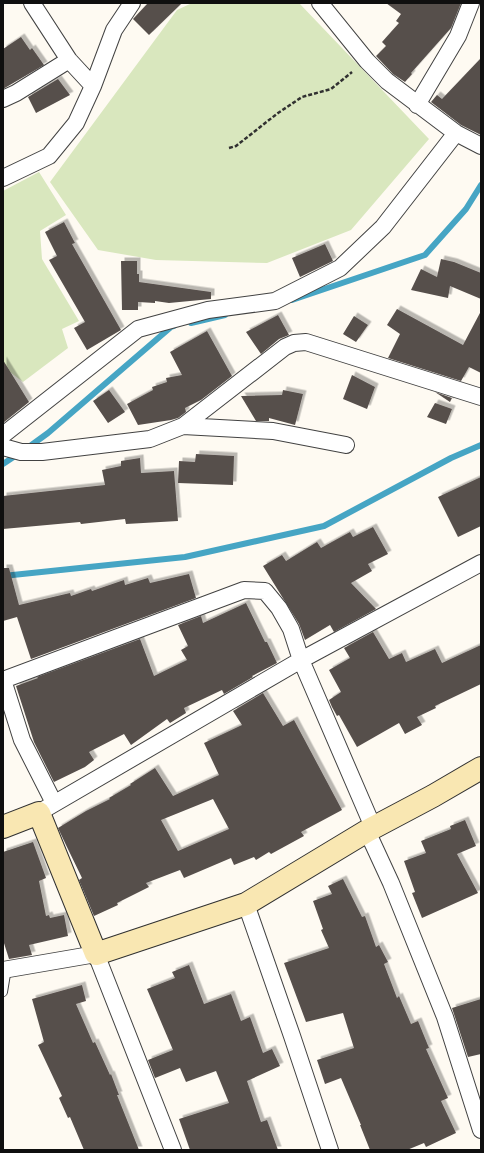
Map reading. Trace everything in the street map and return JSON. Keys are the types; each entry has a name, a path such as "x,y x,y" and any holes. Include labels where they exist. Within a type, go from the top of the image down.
{"street":[{"path":"32,3 70,60 93,86"},
{"path":"3,178 50,156 76,123 93,86 114,30 132,3"},
{"path":"320,3 367,61 387,82 456,133 481,146"},
{"path":"417,105 458,36 470,3"},
{"path":"3,99 16,93 70,60"},
{"path":"3,435 138,329 208,310 275,301 340,268 383,227 456,133"},
{"path":"3,447 21,452 50,451 150,439 183,426 284,347 294,343 306,342 481,397"},
{"path":"183,426 273,431 346,445"},
{"path":"3,826 46,808 301,660 481,563"},
{"path":"173,1150 96,954 22,740 3,680 244,590 265,591 279,608 291,629 301,660 445,1017 481,1130"},
{"path":"5,969 96,954 246,904 370,829 433,796 481,768"},
{"path":"246,904 330,1150"}],"lane":[{"path":"3,992 5,969"}],"path":[{"path":"229,148 236,146 278,113 302,97 332,89 367,61"}],"green space":[{"path":"192,3 299,3 429,139 351,230 267,263 156,260 98,250 50,182 177,10"},
{"path":"39,172 66,215 40,231 42,259 79,321 62,329 68,348 23,382 6,369 3,371 3,191"}],"building":[{"path":"148,3 182,3 149,35 133,19"},
{"path":"386,3 461,3 451,28 411,73 412,74 405,82 393,74 376,56 386,46 382,42 399,23 396,21 401,14"},
{"path":"21,37 30,50 32,48 44,65 3,89 3,49"},
{"path":"481,58 481,135 461,125 431,102 437,95 442,99"},
{"path":"58,79 70,95 36,113 28,97"},
{"path":"64,222 75,243 72,244 121,330 87,350 74,328 85,322 49,260 57,256 45,232"},
{"path":"325,244 333,261 300,277 292,258"},
{"path":"441,259 454,262 481,273 481,299 450,286 448,298 411,290 421,269 437,277"},
{"path":"121,261 137,261 137,274 139,274 139,282 211,292 211,299 169,303 155,301 155,303 138,302 138,310 122,310"},
{"path":"397,309 463,345 481,311 481,373 469,367 461,381 388,358 400,334 387,325"},
{"path":"278,315 289,335 279,339 261,354 246,332"},
{"path":"354,316 368,325 356,342 343,334"},
{"path":"207,331 232,376 201,400 185,408 186,412 178,418 138,425 127,404 153,390 152,387 167,382 166,378 182,375 170,352"},
{"path":"3,360 29,402 3,423"},
{"path":"352,375 375,387 367,409 343,399"},
{"path":"109,390 125,412 108,423 93,401"},
{"path":"283,390 303,394 295,425 269,418 269,421 256,421 241,396 282,395"},
{"path":"435,392 452,398 450,402"},
{"path":"435,403 452,409 446,424 427,417"},
{"path":"196,454 234,456 233,485 178,483 179,461 195,462"},
{"path":"140,458 141,473 174,471 178,521 126,524 125,519 81,524 80,522 3,529 3,496 105,485 102,470 121,466 121,461"},
{"path":"481,477 481,526 458,537 438,497"},
{"path":"373,527 388,554 368,564 372,571 351,583 376,609 334,632 330,625 305,640 299,624 263,566 282,555 286,561 317,542 321,548 350,532 353,537"},
{"path":"3,568 9,568 19,605 70,593 71,596 91,589 92,591 124,580 125,585 148,578 150,583 189,574 196,598 31,659 17,617 3,621"},
{"path":"246,603 277,663 252,676 253,677 224,694 222,690 184,708 186,713 170,723 167,719 131,745 124,734 89,752 94,760 85,767 54,782 34,742 16,686 140,639 154,676 187,660 181,650 188,646 178,625 201,616 203,623"},
{"path":"373,632 389,659 402,653 406,662 435,649 442,663 481,645 481,684 435,706 436,708 417,717 422,725 405,734 399,723 357,747 339,715 337,716 329,700 341,692 329,670 350,658 344,648"},
{"path":"263,693 283,726 294,720 342,810 301,832 304,836 271,854 269,852 256,860 254,857 234,865 231,858 184,878 180,870 146,883 149,887 117,903 118,905 94,916 79,880 82,878 58,828 86,811 110,799 109,798 155,768 173,796 219,775 204,743 242,725 233,711","holes":["213,799 229,829 178,851 161,820"]},
{"path":"465,820 476,846 457,854 478,893 422,918 412,893 415,892 404,861 426,853 421,841 451,829 450,826"},
{"path":"33,842 46,878 39,881 46,916 49,915 50,918 64,915 68,936 29,945 32,955 9,959 3,940 3,852"},
{"path":"343,879 362,917 365,916 376,947 379,945 388,962 384,964 397,998 399,996 411,1024 418,1021 429,1048 426,1049 448,1098 441,1101 456,1133 426,1147 424,1143 407,1150 370,1150 341,1078 325,1084 317,1060 354,1048 343,1013 306,1022 284,963 329,948 321,930 323,929 313,901 332,894 328,886"},
{"path":"189,965 204,1004 231,994 241,1021 250,1017 263,1053 272,1049 280,1066 247,1081 261,1122 267,1120 278,1150 190,1150 179,1119 229,1103 216,1071 186,1082 180,1068 155,1078 148,1060 173,1050 147,989 175,978 172,972"},
{"path":"82,985 86,1001 76,1004 93,1043 95,1042 110,1075 111,1074 119,1095 117,1095 139,1150 84,1150 70,1117 68,1118 59,1098 62,1096 38,1045 44,1042 32,999"},
{"path":"481,999 481,1054 468,1057 452,1008"}],"waterway":[{"path":"292,300 425,255 466,209 481,185"},
{"path":"191,323 225,315"},
{"path":"26,449 48,433 174,326"},
{"path":"3,576 185,557 324,526 451,458 481,445"},
{"path":"3,464 18,454"}]}
